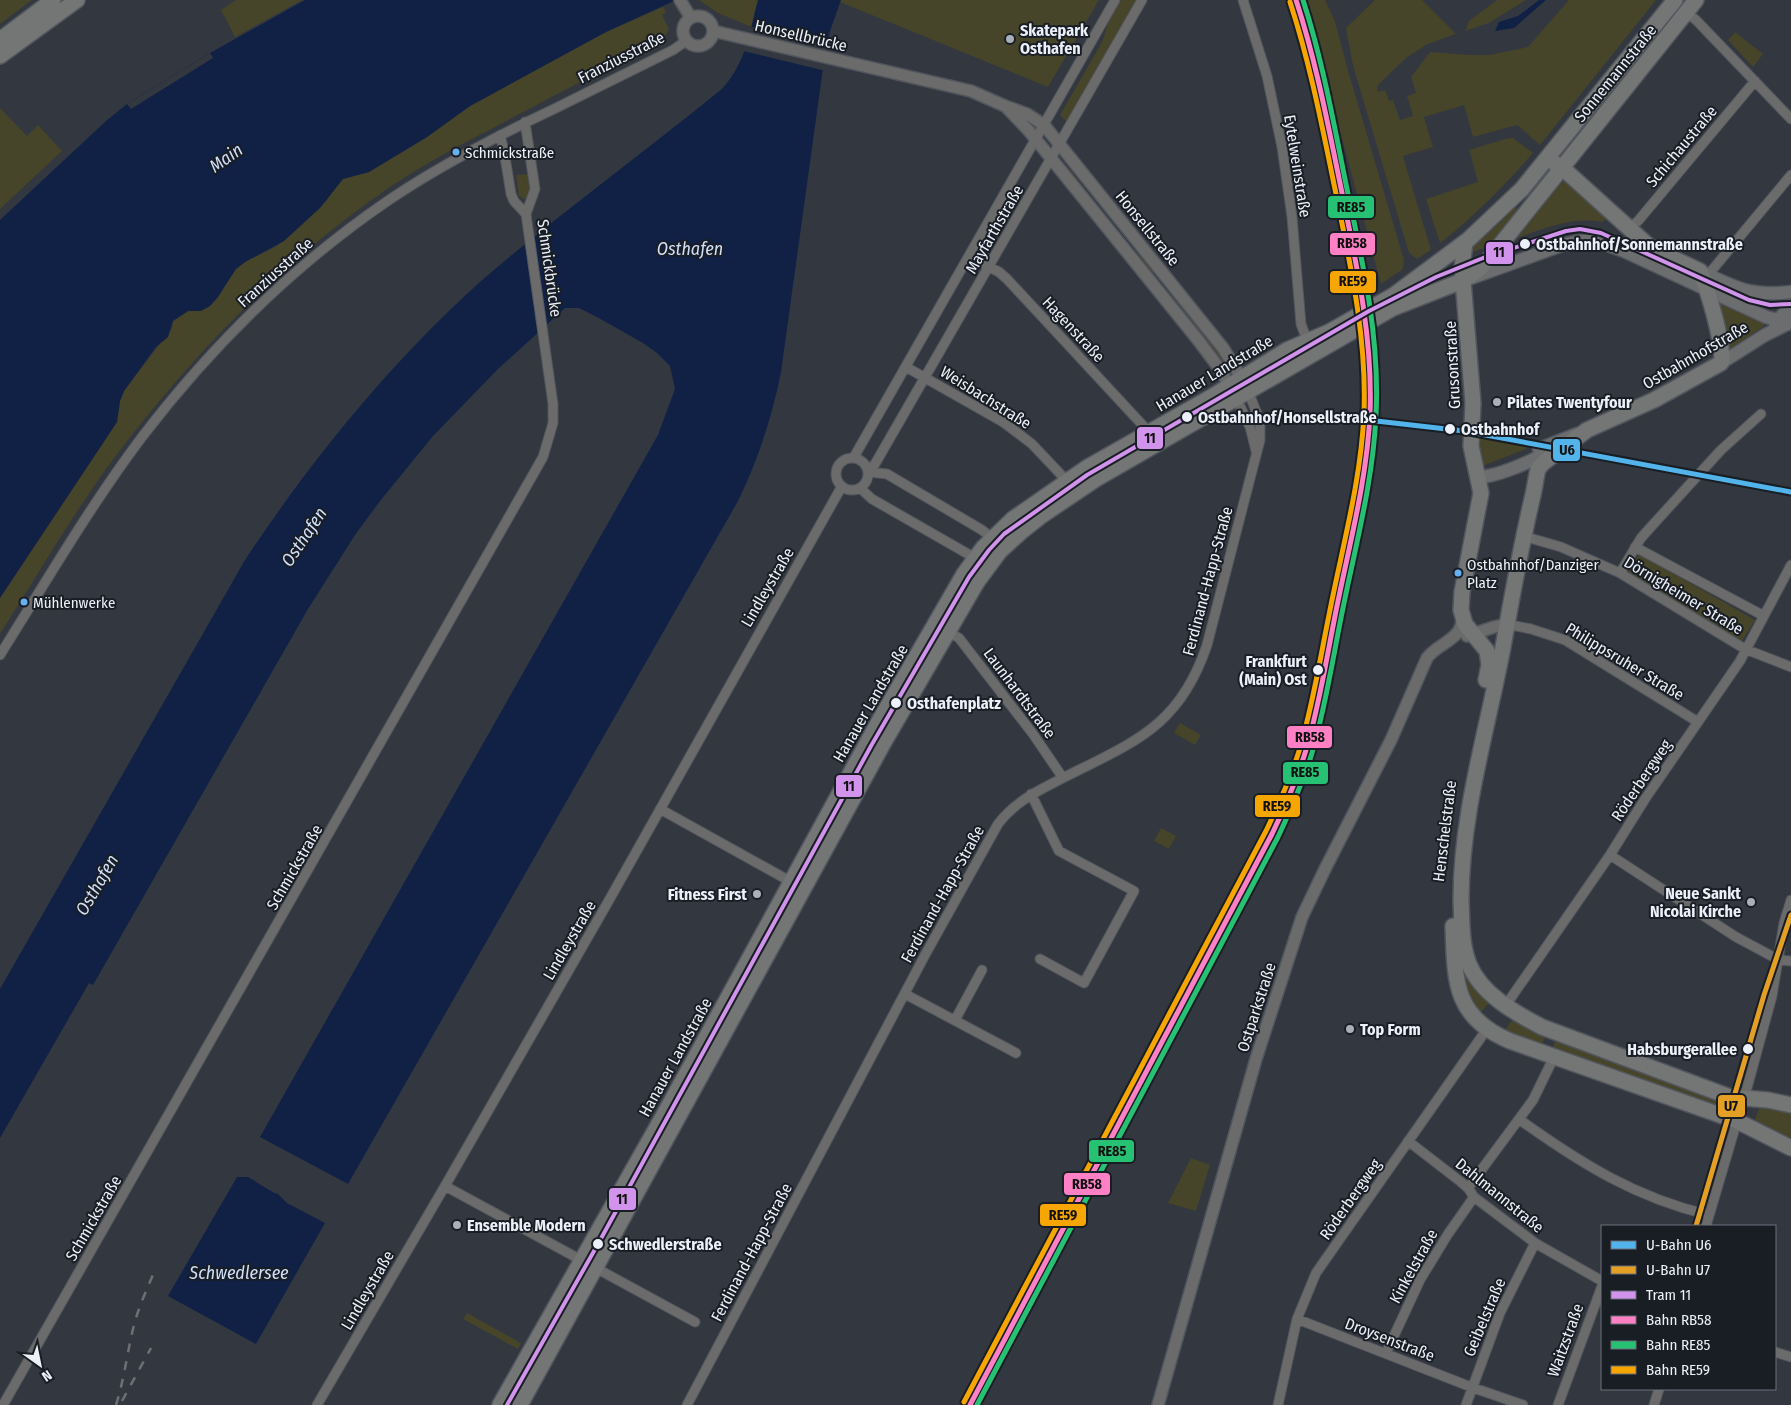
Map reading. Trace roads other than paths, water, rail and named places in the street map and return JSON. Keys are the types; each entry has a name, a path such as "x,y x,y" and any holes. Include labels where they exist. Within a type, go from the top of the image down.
{"main road":[{"path":"0,40 53,0"},
{"path":"0,56 77,0"},
{"name":"Sonnemannstraße","path":"1548,158 1676,0"},
{"name":"Sonnemannstraße","path":"1561,167 1696,0"},
{"name":"Hanauer Landstraße","path":"520,1405 665,1113 797,885 884,742 976,582 997,555 1041,516 1239,388 1287,350 1329,332 1397,293 1465,242 1515,196 1548,158 1561,167 1656,251 1762,315 1787,320"},
{"name":"Hanauer Landstraße","path":"1462,281 1477,271 1489,258 1561,167"},
{"name":"Hanauer Landstraße","path":"797,885 878,723 975,558 992,538 1013,519 1067,481 1149,432 1394,308 1562,245 1588,241 1614,247 1748,292 1777,294 1791,292"},
{"path":"1462,281 1462,259 1465,242"},
{"path":"1705,279 1720,348 1721,363"},
{"name":"Grusonstraße","path":"1462,281 1468,328 1473,403 1471,450 1480,493 1480,503 1462,592 1462,618"},
{"path":"1787,320 1791,306"},
{"name":"Ostbahnhofstraße","path":"1523,536 1538,469 1543,463 1582,432 1647,404 1721,363 1787,320"},
{"path":"1478,477 1495,466 1582,432"},
{"name":"Henschelstraße","path":"1506,1005 1483,985 1470,966 1465,952 1463,935 1461,881 1464,844 1472,794 1489,716 1523,536"},
{"path":"975,558 997,555 998,546 992,538"},
{"path":"924,643 948,632 945,618 946,606"},
{"name":"Henschelstraße","path":"1462,618 1487,651 1489,665 1460,824 1453,894 1454,955 1456,979 1463,1001 1473,1016 1487,1029"},
{"path":"1506,1005 1527,1019 1558,1034 1730,1096 1744,1099 1768,1100 1791,1105"},
{"path":"1487,1029 1510,1041 1737,1122 1791,1148"},
{"path":"1552,1056 1547,1045 1558,1034"},
{"name":"Hanauer Landstraße","path":"500,1405 589,1264"}],"street":[{"name":"Mayfarthstraße","path":"854,457 970,257 1115,0"},
{"name":"Mayfarthstraße","path":"868,472 875,464 1052,160 1142,0"},
{"name":"Eytelweinstraße","path":"1243,0 1267,76 1282,147 1292,217 1301,324 1307,340"},
{"path":"681,1 691,18 699,16 708,20 713,31"},
{"path":"1686,12 1696,20 1791,120"},
{"name":"Franziusstraße","path":"691,18 683,29 686,41 694,46 703,46 710,40 713,31"},
{"name":"Honsellbrücke","path":"713,31 860,66"},
{"name":"Franziusstraße","path":"0,655 96,503 142,437 198,371 251,314 308,262 361,220 413,185 500,135 673,50 686,41"},
{"name":"Honsellstraße","path":"860,66 971,91 1026,114 1044,126 1223,348 1239,388"},
{"name":"Schichaustraße","path":"1629,228 1638,221 1755,81"},
{"name":"Honsellstraße","path":"1004,106 1036,139 1220,368 1239,388"},
{"path":"500,135 511,194 514,201 526,214 535,189 525,122"},
{"path":"1705,279 1791,175"},
{"name":"Schmickbrücke","path":"526,214 543,327"},
{"name":"Hagenstraße","path":"970,257 1007,279 1149,432"},
{"name":"Schmickstraße","path":"3,1405 534,475 549,441 553,423 553,404 543,327"},
{"name":"Weisbachstraße","path":"906,367 1019,434 1032,444 1067,481"},
{"name":"Ferdinand-Happ-Straße","path":"1239,388 1256,454"},
{"name":"Ferdinand-Happ-Straße","path":"687,1405 990,836 1011,808 1031,794 1141,737 1159,724 1188,688 1208,645 1256,454 1261,426 1239,388"},
{"path":"1620,572 1641,538 1721,450 1761,414"},
{"path":"854,457 863,461 868,472 868,479 860,488 848,490 837,481 836,469 843,460 854,457"},
{"path":"868,472 887,474 982,530 992,538"},
{"name":"Lindleystraße","path":"317,1405 445,1186 842,486"},
{"path":"860,488 872,499 975,558"},
{"name":"Dörnigheimer Straße","path":"1523,536 1561,547 1620,572 1745,649 1791,667"},
{"name":"Dörnigheimer Straße","path":"1635,548 1764,616"},
{"name":"Röderbergweg","path":"1506,1005 1610,855 1645,799 1740,661 1791,565"},
{"name":"Ostparkstraße","path":"1158,1405 1256,1059 1302,917 1399,725 1427,658 1459,632 1462,618"},
{"name":"Ostparkstraße","path":"1444,645 1506,620"},
{"name":"Philippsruher Straße","path":"1506,620 1564,640 1698,722"},
{"name":"Launhardtstraße","path":"948,632 959,638 1033,734 1063,778"},
{"path":"1031,794 1059,851 1134,891 1084,983 1040,959"},
{"path":"660,809 797,885"},
{"path":"1610,855 1736,937 1779,960 1791,962"},
{"path":"1744,1099 1772,996 1784,923 1791,900"},
{"path":"955,1020 982,970"},
{"path":"905,994 1016,1052"},
{"name":"Röderbergweg","path":"1278,1405 1297,1319 1316,1274 1487,1029"},
{"path":"1468,1188 1520,1120 1539,1090 1552,1056"},
{"path":"1520,1120 1565,1153 1604,1175 1660,1200 1709,1215"},
{"path":"1706,1225 1737,1122"},
{"name":"Dahlmannstraße","path":"1408,1141 1468,1188 1474,1197 1535,1243 1601,1280"},
{"path":"445,1186 694,1322"},
{"name":"Kinkelstraße","path":"1386,1353 1420,1280 1448,1234 1474,1197"},
{"name":"Geibelstraße","path":"1466,1405 1500,1312 1535,1243"},
{"name":"Waitzstraße","path":"1558,1405 1601,1289"},
{"name":"Droysenstraße","path":"1297,1319 1471,1387"},
{"path":"1776,1352 1791,1358"},
{"path":"1471,1387 1523,1405"},
{"path":"1654,1405 1659,1390"}],"water":[{"name":"Main","path":"305,0 676,0 606,32 470,106 427,137 369,172 343,179 320,208 284,241 245,262 236,269 210,306 201,311 188,311 173,321 168,337 156,347 124,391 120,401 117,422 0,598 0,220 106,121 127,104 210,53"},
{"name":"Osthafen","path":"758,0 841,0 830,31 824,61 781,372 764,438 738,501 348,1184 260,1137 658,435 675,389 670,366 657,353 643,343 579,308 565,308 498,369 433,436 355,535 308,609 93,985 89,983 0,1138 0,989 245,560 297,485 354,413 447,312 526,243 723,88 731,78 742,57"},
{"path":"1539,0 1546,0 1514,28 1495,31 1499,22 1518,16"},
{"name":"Schwedlersee","path":"237,1177 248,1177 277,1193 287,1203 325,1223 256,1344 168,1296"}],"railway":[{"path":"116,1405 135,1321 155,1270"},
{"path":"122,1401 151,1348"}],"metro line":[{"name":"U6","path":"1341,417 1464,431 1791,492"},
{"name":"U7","path":"1696,1225 1764,995 1791,915"}],"tram line":[{"name":"11","path":"507,1405 598,1244 871,746 969,577 989,550 1004,534 1087,475 1369,311 1436,277 1483,258 1566,231 1580,229 1601,233 1749,300 1770,305 1791,304"}],"rail line":[{"name":"RB58","path":"970,1405 1272,834 1299,772 1315,717 1361,490 1368,439 1370,385 1366,328 1352,244 1321,93 1310,46 1296,0"},
{"name":"RE85","path":"977,1405 1278,837 1305,774 1321,720 1367,492 1374,441 1377,386 1373,329 1364,273 1328,94 1303,0"},
{"name":"RE59","path":"964,1402 1266,831 1293,769 1309,715 1355,489 1362,438 1364,385 1360,328 1346,245 1315,95 1304,48 1290,2"}],"place":[{"name":"Skatepark Osthafen","path":"1010,39"},
{"name":"Schmickstraße","path":"456,152"},
{"name":"Ostbahnhof/Sonnemannstraße","path":"1525,244"},
{"name":"Pilates Twentyfour","path":"1497,402"},
{"name":"Ostbahnhof/Honsellstraße","path":"1187,417"},
{"name":"Ostbahnhof","path":"1450,429"},
{"name":"Ostbahnhof/Danziger Platz","path":"1458,573"},
{"name":"Mühlenwerke","path":"24,602"},
{"name":"Frankfurt (Main) Ost","path":"1318,670"},
{"name":"Osthafenplatz","path":"896,703"},
{"name":"Fitness First","path":"757,894"},
{"name":"Neue Sankt Nicolai Kirche","path":"1751,902"},
{"name":"Top Form","path":"1350,1029"},
{"name":"Habsburgerallee","path":"1748,1049"},
{"name":"Ensemble Modern","path":"457,1225"},
{"name":"Schwedlerstraße","path":"598,1244"}]}
